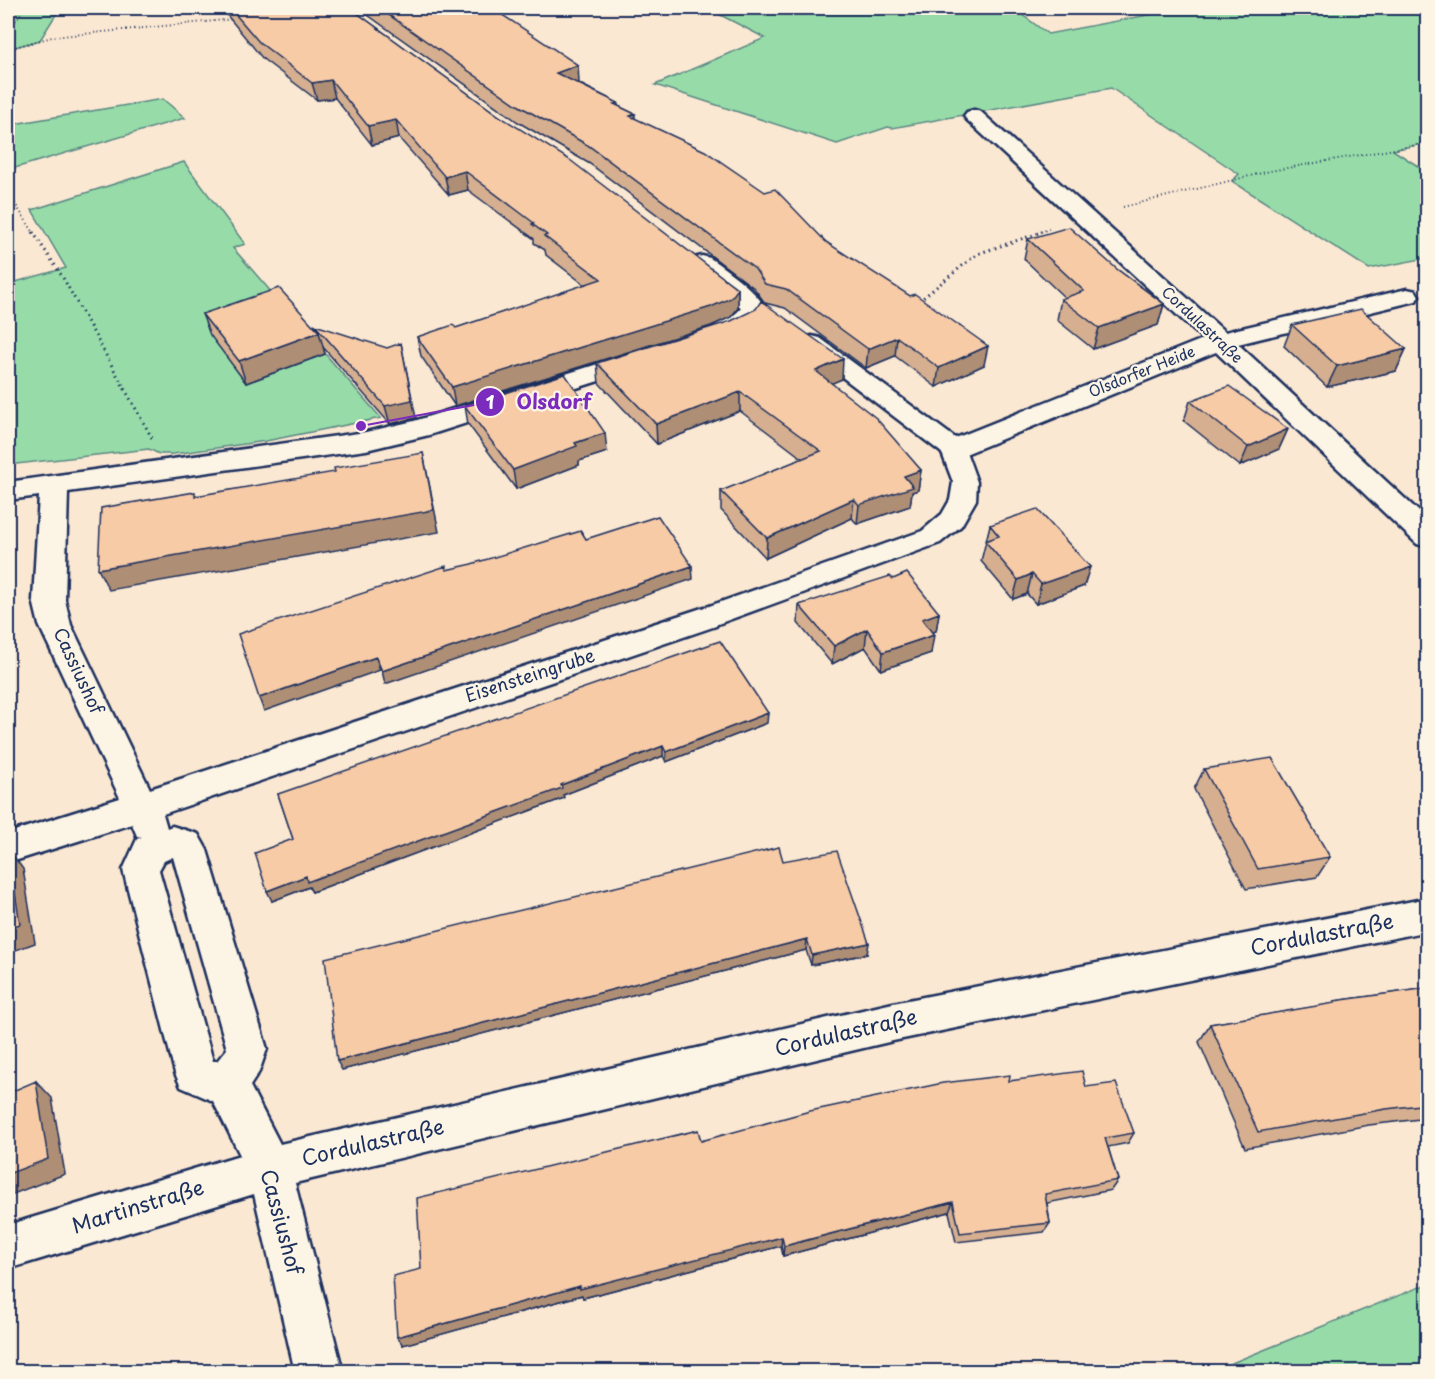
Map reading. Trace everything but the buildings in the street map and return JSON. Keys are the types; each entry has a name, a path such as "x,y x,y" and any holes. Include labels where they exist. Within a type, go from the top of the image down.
{"street":[{"name":"Cordulastraße","path":"975,117 1220,341 1428,537"},
{"path":"681,247 765,311 752,314 736,327 699,340"},
{"name":"Olsdorfer Heide","path":"944,442 1220,341 1407,296"},
{"path":"8,491 366,441 419,429 665,351"},
{"name":"Cassiushof","path":"54,486 49,590 56,625 64,647 143,806 157,845"},
{"name":"Eisensteingrube","path":"8,848 143,806 705,618"},
{"path":"172,841 185,845 189,850 247,1049 242,1065 224,1079 209,1081 196,1073 141,870 145,856 157,845 172,841"},
{"name":"Cordulastraße","path":"269,1168 893,1022 1428,914"},
{"name":"Cassiushof","path":"224,1079 269,1168 319,1371"},
{"name":"Martinstraße","path":"8,1247 269,1168"}],"lane":[{"path":"794,329 944,442"},
{"name":"Eisensteingrube","path":"705,618 931,537 952,520 963,500 965,482 944,442"}],"path":[{"path":"8,30 25,8"},
{"path":"8,49 52,37 218,22 240,17"},
{"path":"8,193 63,276 170,470"}],"green space":[{"path":"8,8 60,8 40,40 8,49"},
{"path":"707,8 817,8 824,12 843,8 1013,8 1048,34 1185,8 1427,8 1427,143 1393,150 1427,172 1427,258 1369,269 1232,181 1239,174 1111,88 888,127 837,144 655,85 765,38"},
{"path":"163,99 185,118 8,170 8,125"},
{"path":"184,162 245,244 233,248 381,418 266,441 173,454 159,454 149,449 8,465 8,284 66,268 32,210"},
{"path":"1427,1284 1427,1371 1212,1371"}],"place":[{"name":"Olsdorf","path":"361,426"}]}
